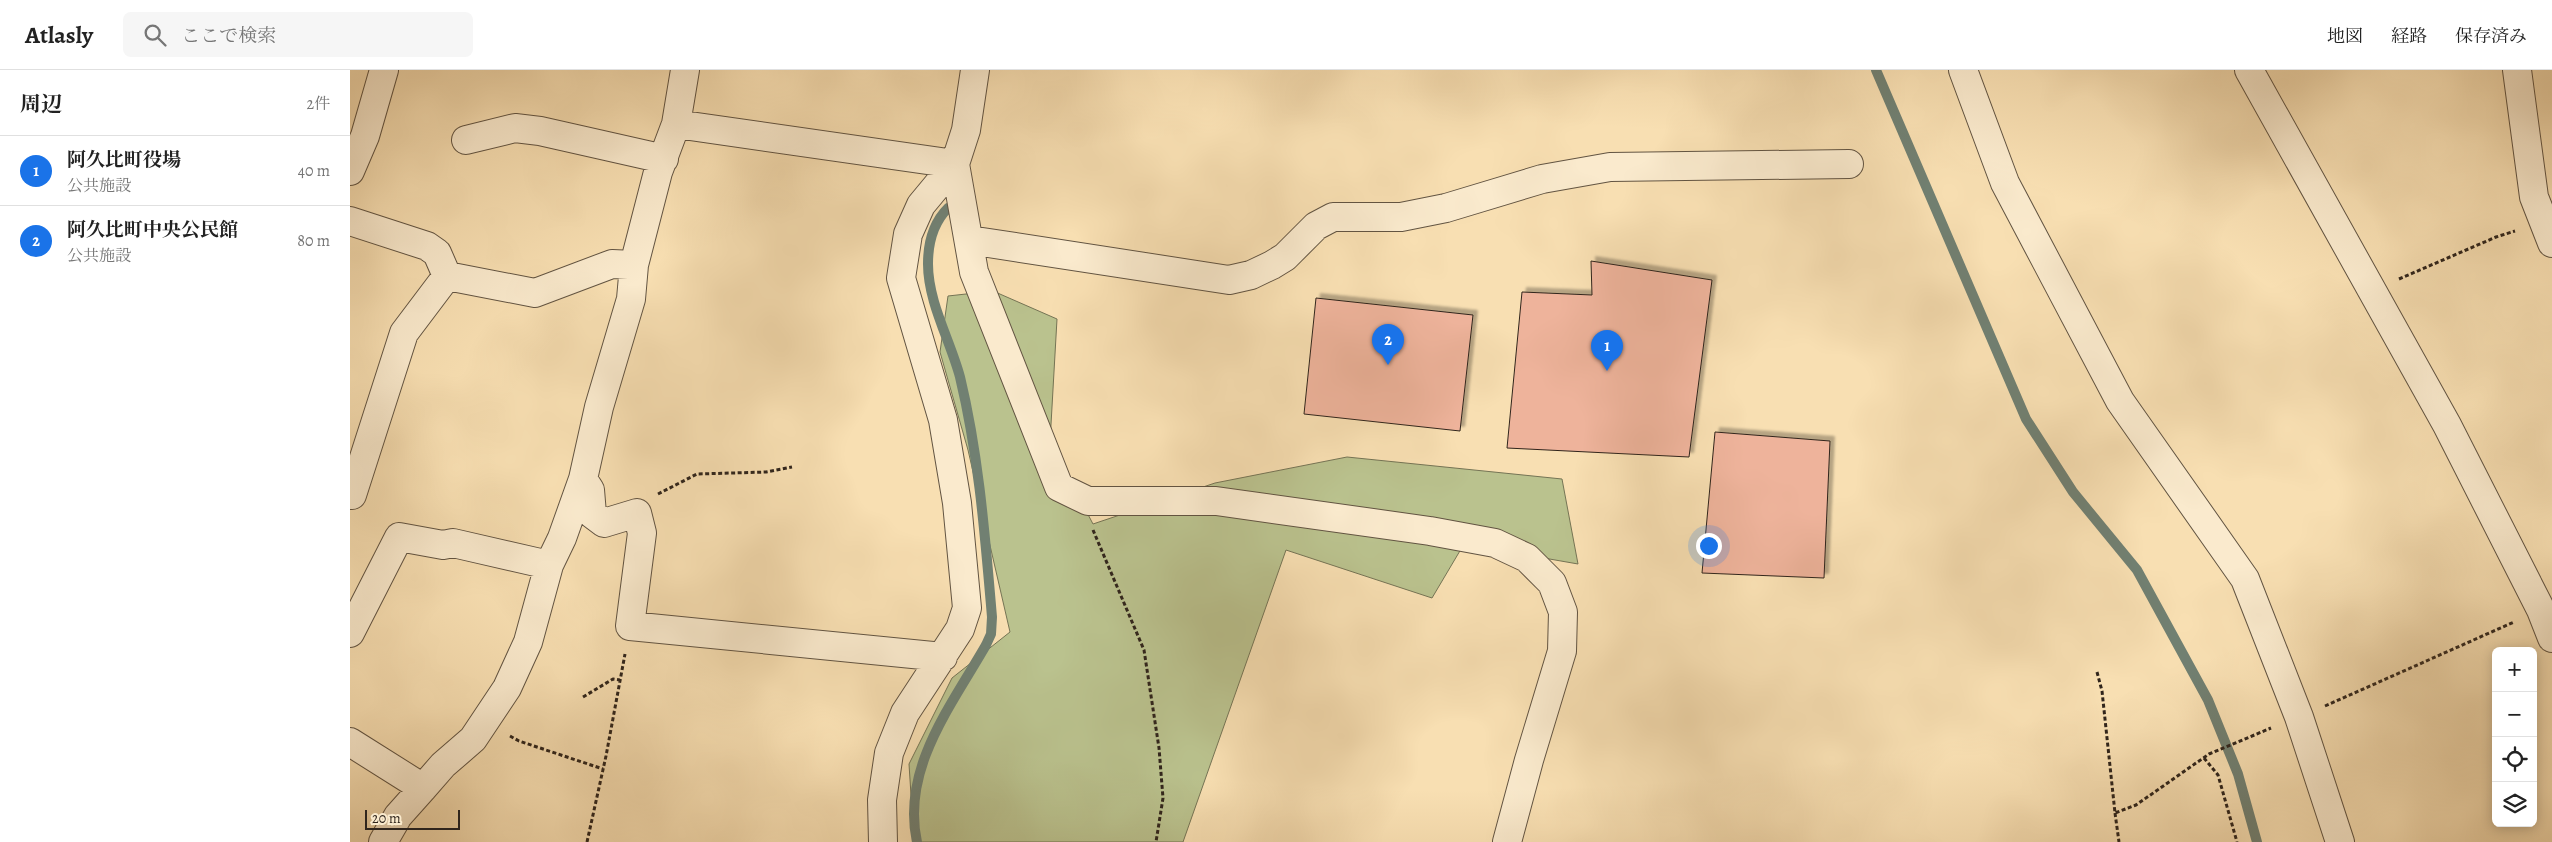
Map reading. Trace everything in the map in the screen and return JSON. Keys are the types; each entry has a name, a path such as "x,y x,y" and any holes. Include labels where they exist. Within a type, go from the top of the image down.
{"street":[{"path":"350,171 364,136 384,70"},
{"path":"383,842 398,816 422,788 473,739 507,688 528,642 549,565 562,538 582,479 599,407 631,299 634,264 658,172 676,124 685,70"},
{"path":"883,842 882,800 889,753 905,713 944,657 960,629 967,608 957,503 943,420 901,278 908,234 914,219 921,205 955,164 966,130 975,70"},
{"path":"1963,70 2005,183 2120,401 2245,579 2299,717 2340,842"},
{"path":"2249,70 2373,290 2546,608 2552,638"},
{"path":"2517,70 2534,198 2548,233"},
{"path":"676,124 955,164"},
{"path":"466,140 515,128 540,130 664,159"},
{"path":"955,164 974,272 1059,487 1088,501 1226,502 1430,531 1495,543 1527,558 1552,583 1563,612 1562,651 1529,760 1507,842"},
{"path":"968,240 1229,280 1251,275 1272,265 1285,257 1303,236 1316,226 1333,218 1401,217 1422,214 1542,179 1610,167 1849,164"},
{"path":"350,221 426,246 437,253 447,276"},
{"path":"447,276 535,292 612,264 634,264"},
{"path":"352,495 404,333 447,276"},
{"path":"582,479 590,490 592,514 604,523 637,513 642,533 630,626 944,657"},
{"path":"350,633 399,537 443,546 453,543 549,565"},
{"path":"350,742 422,788"}],"path":[{"path":"2373,290 2496,237 2548,233"},
{"path":"637,513 657,494 697,474 766,472 792,467"},
{"path":"1088,501 1093,529 1144,650 1159,748 1163,798 1156,842"},
{"path":"587,842 603,770 630,626"},
{"path":"583,697 613,679 620,680"},
{"path":"504,733 519,741 603,770"},
{"path":"2204,758 2218,776 2237,842"},
{"path":"2115,813 2119,842"}],"green space":[{"path":"993,291 1057,319 1050,442 1093,524 1215,483 1347,457 1562,479 1578,564 1464,544 1432,598 1286,550 1183,842 914,842 909,764 952,678 1010,632 968,450 940,352 948,296"}],"building":[{"path":"1591,261 1712,280 1689,457 1507,448 1522,292 1592,295"},
{"path":"1316,298 1473,315 1460,431 1304,414"},
{"path":"1715,432 1830,441 1824,578 1702,573"}],"waterway":[{"path":"1876,70 2026,419 2073,492 2137,570 2208,700 2238,774 2257,842"},
{"path":"917,842 914,815 916,789 923,764 932,739 986,645 991,634 992,617 980,496 967,407 956,363 935,307 929,278 928,256 930,241 935,227 948,208"}],"place":[{"name":"阿久比町中央公民館","path":"1388,365"},
{"name":"阿久比町役場","path":"1607,371"}]}
